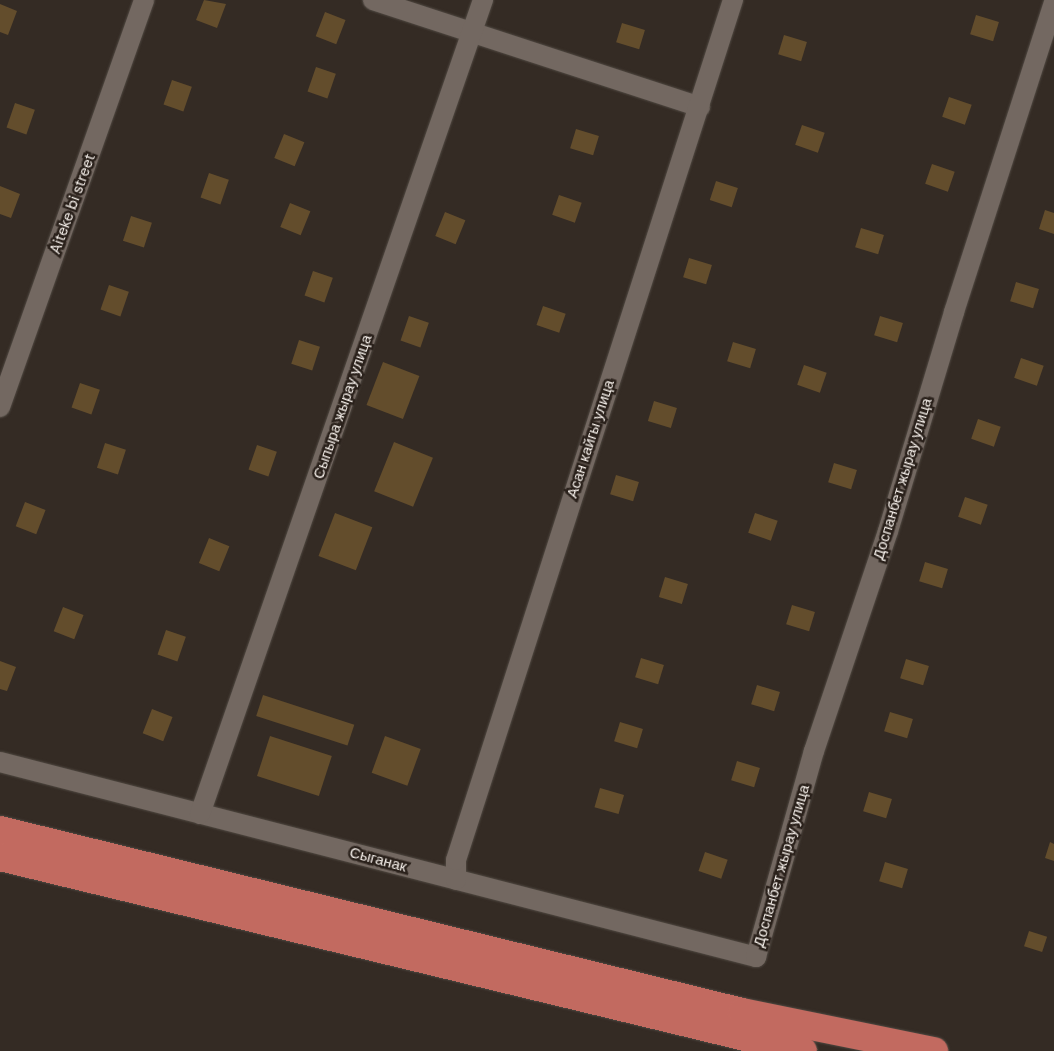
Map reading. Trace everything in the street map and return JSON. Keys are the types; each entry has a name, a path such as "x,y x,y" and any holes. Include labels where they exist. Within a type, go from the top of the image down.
{"highway":[{"path":"0,830 742,1012 934,1051"},
{"path":"0,857 736,1037 803,1051"}],"street":[{"name":"Aiteke bi street","path":"0,407 144,0"},
{"path":"373,0 471,35 700,107"},
{"name":"Сыпыра жырау улица","path":"200,814 483,0"},
{"name":"Асан кайгы улица","path":"456,880 456,860 733,0"},
{"name":"Доспанбет жырау улица","path":"756,957 814,751 888,531 954,312 1054,3"},
{"name":"Сыганак","path":"0,762 756,957"}],"building":[{"path":"204,0 226,4 217,28 196,20"},
{"path":"0,4 17,11 8,35 0,32"},
{"path":"325,12 346,20 336,44 316,36"},
{"path":"976,15 999,22 993,41 970,34"},
{"path":"622,23 645,30 639,49 616,42"},
{"path":"784,35 807,42 801,61 778,54"},
{"path":"316,67 336,74 327,98 308,92"},
{"path":"172,80 192,87 183,111 164,105"},
{"path":"949,97 972,105 965,125 942,117"},
{"path":"15,103 35,110 26,134 7,128"},
{"path":"802,125 825,133 818,153 795,145"},
{"path":"576,129 599,136 593,155 570,148"},
{"path":"284,134 304,142 295,166 274,158"},
{"path":"932,164 955,172 948,192 925,184"},
{"path":"209,173 229,180 220,204 201,198"},
{"path":"716,181 738,188 732,207 710,200"},
{"path":"0,186 20,194 11,218 0,214"},
{"path":"559,195 582,203 575,223 552,215"},
{"path":"290,203 310,211 301,235 280,227"},
{"path":"1045,210 1054,213 1054,234 1039,229"},
{"path":"445,212 465,220 456,244 435,236"},
{"path":"131,216 152,223 144,248 123,241"},
{"path":"861,228 884,235 878,254 855,247"},
{"path":"689,258 712,265 706,284 683,277"},
{"path":"313,271 333,278 324,302 305,296"},
{"path":"1016,282 1039,289 1033,308 1010,301"},
{"path":"109,285 129,292 120,316 101,310"},
{"path":"543,306 566,314 559,333 536,325"},
{"path":"409,316 429,323 420,347 401,341"},
{"path":"880,316 903,323 897,342 874,335"},
{"path":"299,340 320,347 312,371 291,364"},
{"path":"733,342 756,349 750,368 727,361"},
{"path":"1021,358 1044,366 1037,386 1014,378"},
{"path":"383,362 419,376 403,419 367,405"},
{"path":"804,365 827,373 820,393 797,385"},
{"path":"80,383 100,390 91,414 72,408"},
{"path":"654,401 677,408 671,428 648,421"},
{"path":"978,419 1001,427 994,447 971,439"},
{"path":"394,442 433,458 413,507 374,491"},
{"path":"105,443 126,450 118,475 97,468"},
{"path":"257,445 277,452 268,476 249,470"},
{"path":"834,463 857,470 851,489 828,482"},
{"path":"616,475 639,482 633,501 610,494"},
{"path":"965,497 988,505 981,525 958,517"},
{"path":"25,502 46,510 36,534 16,526"},
{"path":"335,513 372,527 356,570 319,556"},
{"path":"755,513 778,521 771,541 748,533"},
{"path":"209,538 229,546 219,571 199,563"},
{"path":"925,562 948,569 942,588 919,581"},
{"path":"665,577 688,584 682,604 659,597"},
{"path":"792,605 815,612 809,631 786,624"},
{"path":"63,607 84,615 74,639 54,631"},
{"path":"166,630 186,637 177,661 158,655"},
{"path":"641,658 664,665 658,684 635,677"},
{"path":"906,659 929,666 923,685 900,678"},
{"path":"0,661 16,667 7,691 0,689"},
{"path":"757,685 780,692 774,711 751,704"},
{"path":"263,695 354,725 348,746 256,716"},
{"path":"152,709 173,717 163,741 143,733"},
{"path":"890,712 913,719 907,738 884,731"},
{"path":"620,722 643,729 637,748 614,741"},
{"path":"270,736 332,756 319,796 257,776"},
{"path":"385,736 421,749 407,786 372,773"},
{"path":"737,761 760,768 754,787 731,780"},
{"path":"600,788 624,795 619,814 594,807"},
{"path":"869,792 892,799 886,818 863,811"},
{"path":"1050,842 1054,844 1054,861 1045,858"},
{"path":"705,852 728,860 721,879 698,871"},
{"path":"885,862 908,869 902,888 879,881"},
{"path":"1029,931 1047,937 1042,952 1024,946"}]}
